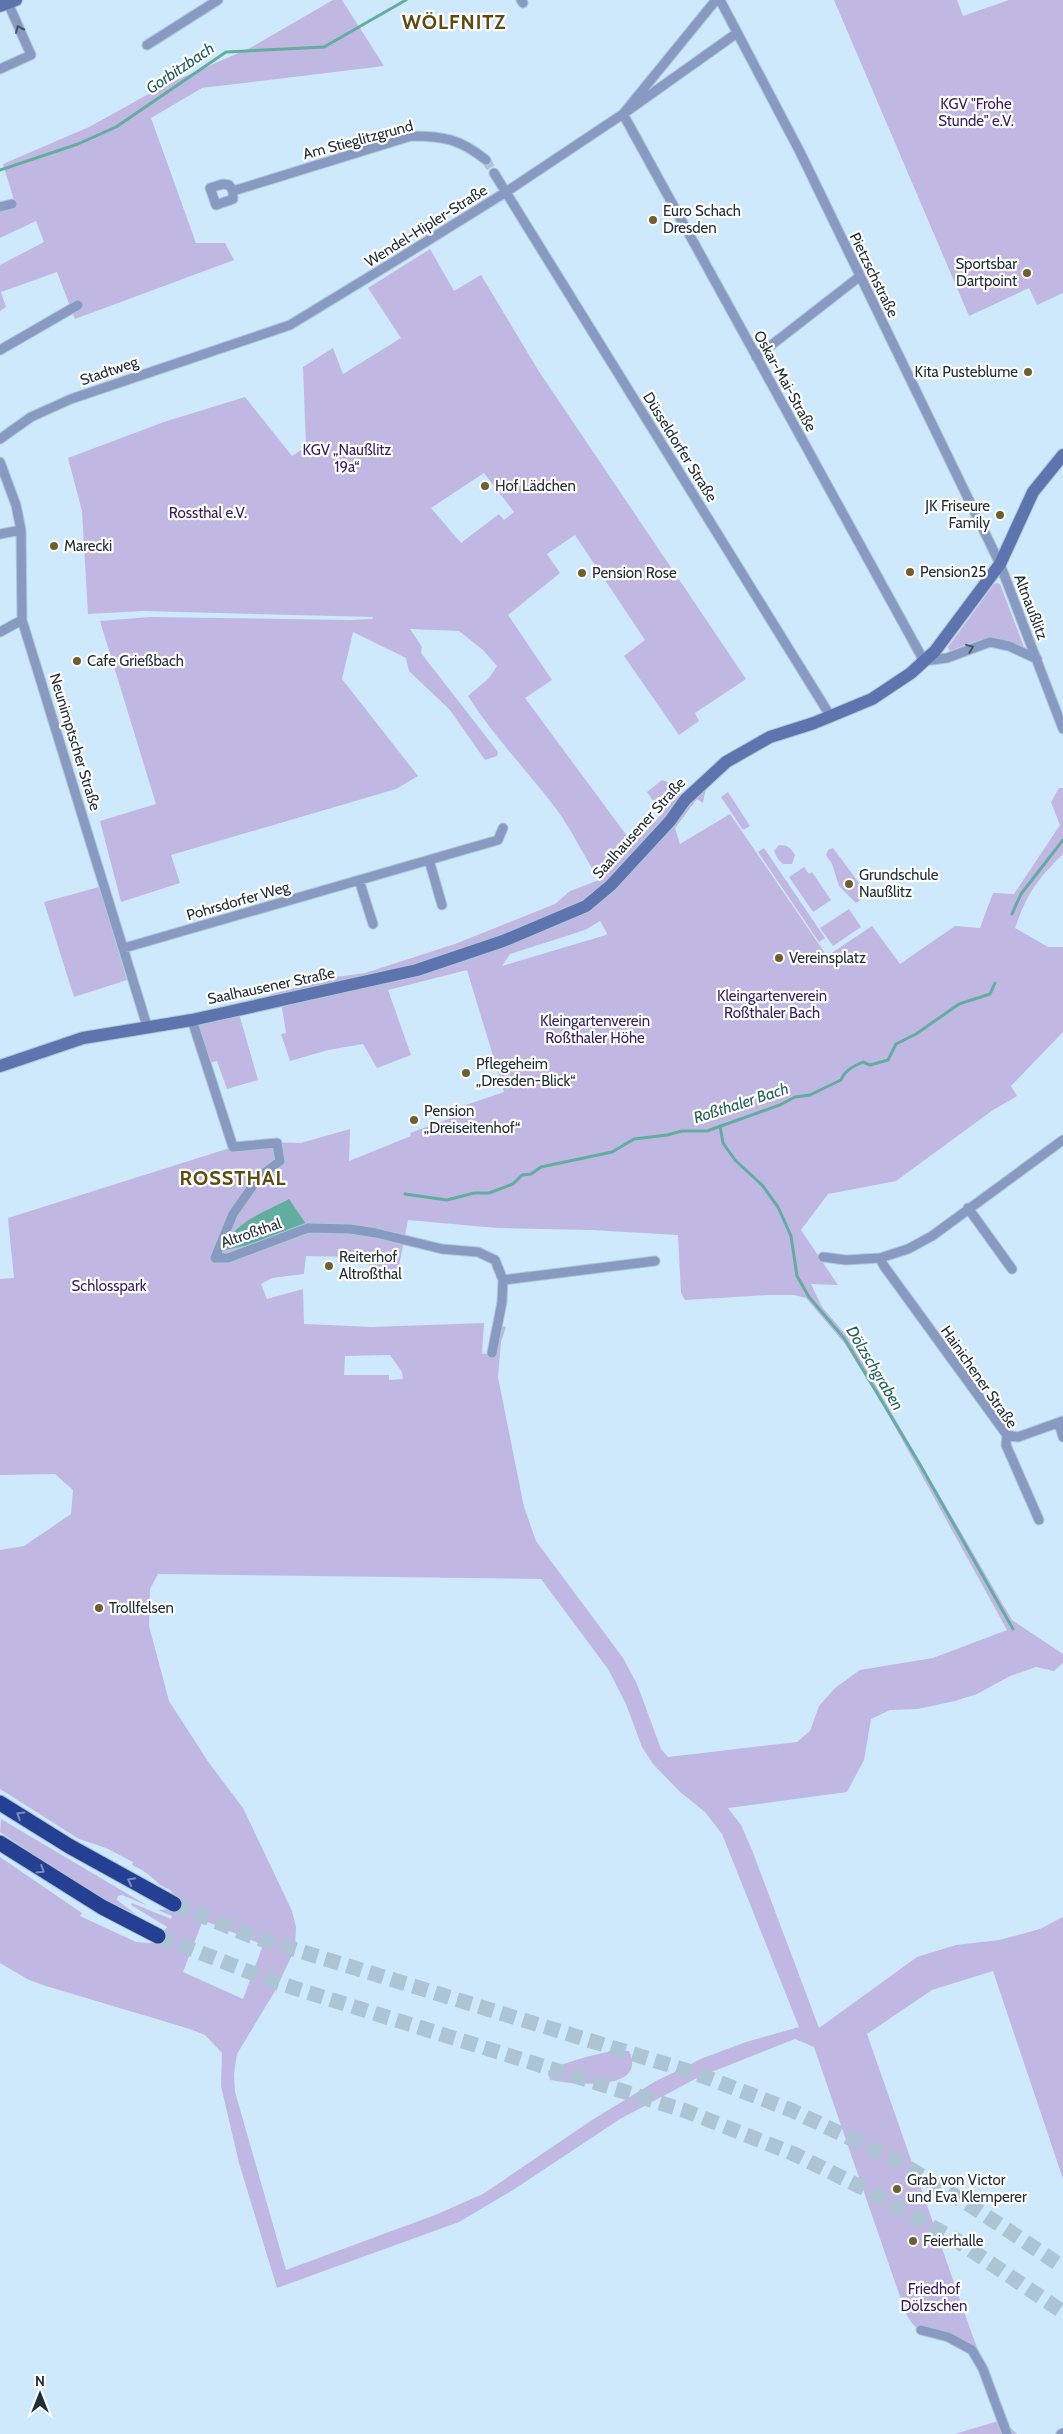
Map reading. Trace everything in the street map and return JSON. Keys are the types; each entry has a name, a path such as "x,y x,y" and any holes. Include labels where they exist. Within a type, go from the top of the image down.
{"highway":[{"path":"0,1803 69,1846 174,1904"},
{"path":"0,1843 102,1907 158,1936"}],"street":[{"path":"147,45 218,0"},
{"name":"Wendel-Hipler-Straße","path":"622,114 716,0"},
{"name":"Pietzschstraße","path":"720,0 800,152 859,277 1000,564"},
{"path":"0,69 31,55 8,3"},
{"name":"Wendel-Hipler-Straße","path":"234,345 290,325 506,192 622,114 737,33"},
{"name":"Oskar-Mai-Straße","path":"622,114 924,661"},
{"name":"Am Stieglitzgrund","path":"233,190 411,136 441,136 468,145 486,160"},
{"path":"494,172 506,192"},
{"name":"Düsseldorfer Straße","path":"506,192 831,716"},
{"path":"0,207 12,204"},
{"path":"756,357 859,277"},
{"path":"0,350 78,305"},
{"name":"Stadtweg","path":"0,439 31,417 71,399 234,345"},
{"name":"Saalhausener Straße","path":"0,1066 83,1038 192,1020 417,970 521,934 586,906 611,885 670,821 686,800 726,762 770,737 831,716 872,699 911,673 924,661 955,627 1000,564 1033,492 1063,455"},
{"name":"Neunimptscher Straße","path":"0,462 16,505 21,530 22,620 147,1026"},
{"path":"0,534 21,530"},
{"name":"Altnaußlitz","path":"1000,564 1063,729"},
{"path":"0,632 22,620"},
{"name":"Altnaußlitz","path":"924,661 946,658 990,642 1009,646 1037,659"},
{"name":"Pohrsdorfer Weg","path":"124,948 498,840 503,828"},
{"path":"429,860 442,905"},
{"path":"360,880 372,924"},
{"name":"Altroßthal","path":"192,1020 233,1148 277,1142 280,1161 259,1176 233,1214 215,1258 228,1258 308,1228 350,1229 442,1248 478,1252 495,1260 503,1280"},
{"path":"823,1256 846,1260 880,1258 908,1249 932,1236 1063,1140"},
{"path":"968,1208 1012,1269"},
{"name":"Hainichener Straße","path":"880,1258 901,1290 1007,1435 1006,1445 1039,1520"},
{"path":"492,1353 502,1302 503,1280 655,1261"},
{"path":"1007,1435 1018,1437 1061,1422 1063,1437"},
{"path":"921,2330 948,2338 972,2350 983,2369 1007,2434"}],"green space":[{"path":"333,0 342,0 384,66 202,88 151,118 196,243 225,243 234,260 75,319 57,272 1,292 6,307 0,311 0,265 44,242 36,221 0,238 0,207 14,200 3,164 89,127 163,86 250,48"},
{"name":"KGV \"Frohe Stunde\" e.V.","path":"834,0 957,0 963,16 1009,0 1063,0 1063,293 1037,305 1029,288 969,316"},
{"path":"430,249 454,291 481,275 538,370 746,679 695,713 699,721 679,735 624,656 645,640 575,535 547,554 560,573 508,615 552,680 525,698 633,844 662,814 647,792 662,780 670,783 686,800 708,777 703,803 697,799 675,828 680,844 730,814 827,956 872,926 900,964 955,926 980,928 993,893 1014,894 1060,825 1051,802 1059,788 1063,788 1063,854 1034,888 1024,905 1015,928 1048,947 1063,947 1063,1032 1011,1086 1017,1096 993,1110 896,1181 828,1194 801,1230 838,1285 811,1284 822,1307 847,1336 1012,1620 1063,1654 1063,1663 1054,1671 1036,1667 1010,1676 977,1694 955,1701 918,1709 890,1710 871,1719 864,1760 847,1792 728,1808 741,1825 752,1850 819,2028 917,1957 956,1945 999,1940 1040,1929 1063,1917 1063,2179 993,1971 932,1990 867,2034 973,2337 1008,2425 1017,2434 955,2434 998,2421 988,2393 975,2362 963,2348 955,2343 919,2330 912,2324 906,2314 814,2047 795,2039 699,2077 620,2119 513,2190 459,2222 277,2288 239,2163 221,2086 222,2053 205,2035 46,1986 29,1980 0,1963 0,1857 82,1913 80,1916 136,1942 156,1942 159,1930 157,1927 165,1930 167,1927 131,1905 132,1903 171,1919 172,1916 158,1910 172,1909 176,1897 172,1891 160,1885 146,1873 132,1865 133,1862 106,1848 79,1839 0,1789 0,1550 24,1546 71,1514 73,1490 55,1474 0,1475 0,1279 14,1278 8,1218 233,1147 266,1142 301,1143 350,1129 349,1161 411,1136 410,1133 468,1112 466,1105 504,1092 467,970 388,990 411,1055 377,1068 363,1044 328,1050 290,1061 281,1034 286,1033 281,1001 269,995 336,977 365,973 455,944 555,904 570,891 599,880 562,817 490,727 468,696 489,678 497,666 483,650 459,631 410,629 422,647 421,653 498,752 497,756 485,760 450,710 409,671 406,658 353,632 342,679 418,776 396,789 171,855 180,883 121,902 100,821 156,804 100,621 150,617 349,620 372,619 373,617 143,611 88,614 82,511 68,458 164,422 245,397 292,456 306,447 303,367 333,348 343,374 401,338 368,288","holes":["484,473 514,512 504,520 499,514 461,543 431,508","600,921 607,933 606,935 502,966 510,954 585,930","408,1220 497,1228 591,1230 678,1235 681,1293 685,1300 768,1295 794,1295 806,1298 845,1344 883,1405 1007,1630 933,1658 860,1670 835,1688 819,1706 810,1731 797,1742 668,1757 661,1749 637,1684 623,1658 536,1541 524,1507 498,1377 501,1342 506,1327 498,1325 492,1353 482,1354 484,1323 372,1327 304,1324 303,1289 267,1299 261,1284 272,1278 304,1274 306,1256 354,1257 356,1262 375,1266 397,1276","390,1355 402,1372 403,1379 389,1380 389,1375 344,1375 345,1356","158,1574 541,1579 608,1669 626,1704 642,1747 653,1764 679,1791 705,1812 722,1834 799,2027 746,2042 703,2058 656,2081 592,2120 483,2194 435,2215 286,2270 235,2092 234,2074 237,2054 275,1991 295,1949 296,1927 292,1911 243,1808 209,1763 169,1701 149,1626 150,1589","203,1920 263,1945 243,1999 183,1972"]},
{"path":"994,584 1000,584 1024,647 1022,649 1002,640 986,639 978,640 950,651 948,647"},
{"path":"728,792 750,826 743,830 721,797"},
{"path":"779,845 787,846 794,853 792,864 783,864 778,859 774,851"},
{"path":"764,848 825,938 819,942 758,852"},
{"path":"833,848 868,895 856,903 839,886 832,864 826,855 828,850"},
{"path":"804,867 809,874 812,872 831,900 813,912 789,877"},
{"path":"99,887 127,980 74,997 44,902"},
{"path":"849,909 861,927 833,946 820,928"},
{"path":"238,1010 258,1080 227,1089 217,1061 206,1064 192,1020"},
{"path":"1,1819 148,1906 122,1895 118,1896 117,1900 137,1915 106,1900 64,1875 0,1832"},
{"path":"611,2051 629,2051 632,2064 628,2074 618,2080 589,2084 550,2080 548,2071 563,2064"}],"shaded area":[{"path":"289,1199 306,1224 262,1242 225,1250 233,1233 241,1225"}],"waterway":[{"name":"Gorbitzbach","path":"0,170 78,144 116,127 226,52 324,47 406,0"},
{"name":"Roßthaler Bach","path":"1012,914 1021,894 1063,840"},
{"name":"Roßthaler Bach","path":"405,1194 447,1200 474,1193 489,1193 513,1184 522,1175 531,1174 541,1167 612,1152 634,1139 682,1131 707,1131 780,1105 795,1097 810,1095 841,1080 847,1071 863,1062 870,1065 888,1060 896,1044 916,1034 959,1004 990,994 995,983"},
{"name":"Dölzschgraben","path":"720,1126 723,1143 735,1160 762,1185 778,1207 791,1236 797,1276 809,1297 844,1338 919,1463 1013,1629"}],"tunnel":[{"path":"486,160 494,173"},
{"path":"174,1904 251,1936 695,2073 791,2110 892,2158 973,2207 1063,2267"},
{"path":"158,1936 275,1982 686,2111 794,2154 865,2189 956,2240 1063,2312"}],"place":[{"name":"Euro Schach Dresden","path":"653,220"},
{"name":"Sportsbar Dartpoint","path":"1027,273"},
{"name":"Kita Pusteblume","path":"1028,372"},
{"name":"Hof Lädchen","path":"485,486"},
{"name":"JK Friseure Family","path":"1000,515"},
{"name":"Marecki","path":"54,546"},
{"name":"Pension25","path":"910,572"},
{"name":"Pension Rose","path":"582,573"},
{"name":"Cafe Grießbach","path":"77,661"},
{"name":"Grundschule Naußlitz","path":"849,884"},
{"name":"Vereinsplatz","path":"779,958"},
{"name":"Pflegeheim „Dresden-Blick“","path":"466,1073"},
{"name":"Pension „Dreiseitenhof“","path":"414,1120"},
{"name":"Reiterhof Altroßthal","path":"329,1266"},
{"name":"Trollfelsen","path":"99,1608"},
{"name":"Grab von Victor und Eva Klemperer","path":"897,2189"},
{"name":"Feierhalle","path":"913,2241"}],"district":[{"name":"WÖLFNITZ","path":"454,22"},
{"name":"ROSSTHAL","path":"233,1178"}],"park label":[{"name":"KGV „Naußlitz 19a“","path":"347,458"},
{"name":"Rossthal e.V.","path":"208,513"},
{"name":"Kleingartenverein Roßthaler Bach","path":"772,1004"},
{"name":"Kleingartenverein Roßthaler Höhe","path":"595,1030"},
{"name":"Schlosspark","path":"109,1286"},
{"name":"Friedhof Dölzschen","path":"934,2298"}]}
